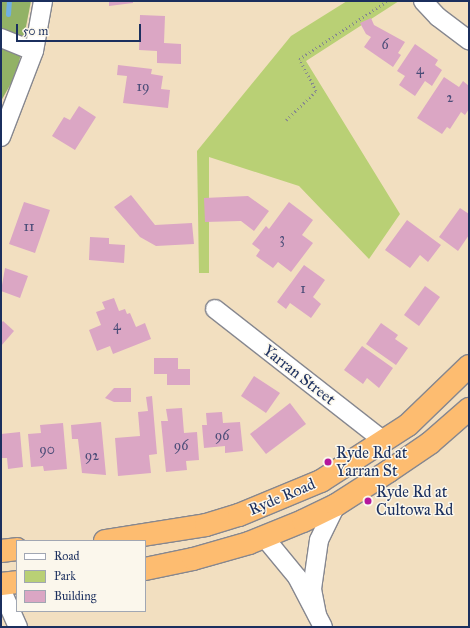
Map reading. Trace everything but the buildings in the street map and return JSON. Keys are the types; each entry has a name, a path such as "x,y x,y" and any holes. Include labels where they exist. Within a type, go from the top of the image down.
{"highway":[{"name":"Ryde Road","path":"113,540 178,532 239,515 321,481 408,425 437,399 469,366"},
{"name":"Ryde Road","path":"146,569 193,559 264,536 336,505 430,443 469,409"},
{"path":"1,551 16,549"},
{"path":"1,584 16,582"}],"street":[{"path":"1,137 34,51 43,1"},
{"path":"423,1 438,17 469,40"},
{"path":"1,38 34,51"},
{"name":"Yarran Street","path":"215,308 384,441"},
{"path":"320,621 312,589 319,540 336,505"},
{"path":"264,536 297,576 320,621"},
{"path":"1,589 18,627"}],"path":[{"path":"286,120 316,91 299,59 387,1"}],"green space":[{"path":"1,1 31,1 17,73 1,101"},
{"path":"347,1 399,1 306,61 400,214 369,259 299,186 209,157 209,273 199,273 197,151 291,36"}],"waterway":[{"path":"8,14 9,1"}],"place":[{"name":"Ryde Rd at Yarran St","path":"328,462"},
{"name":"Ryde Rd at Cultowa Rd","path":"368,501"}]}
